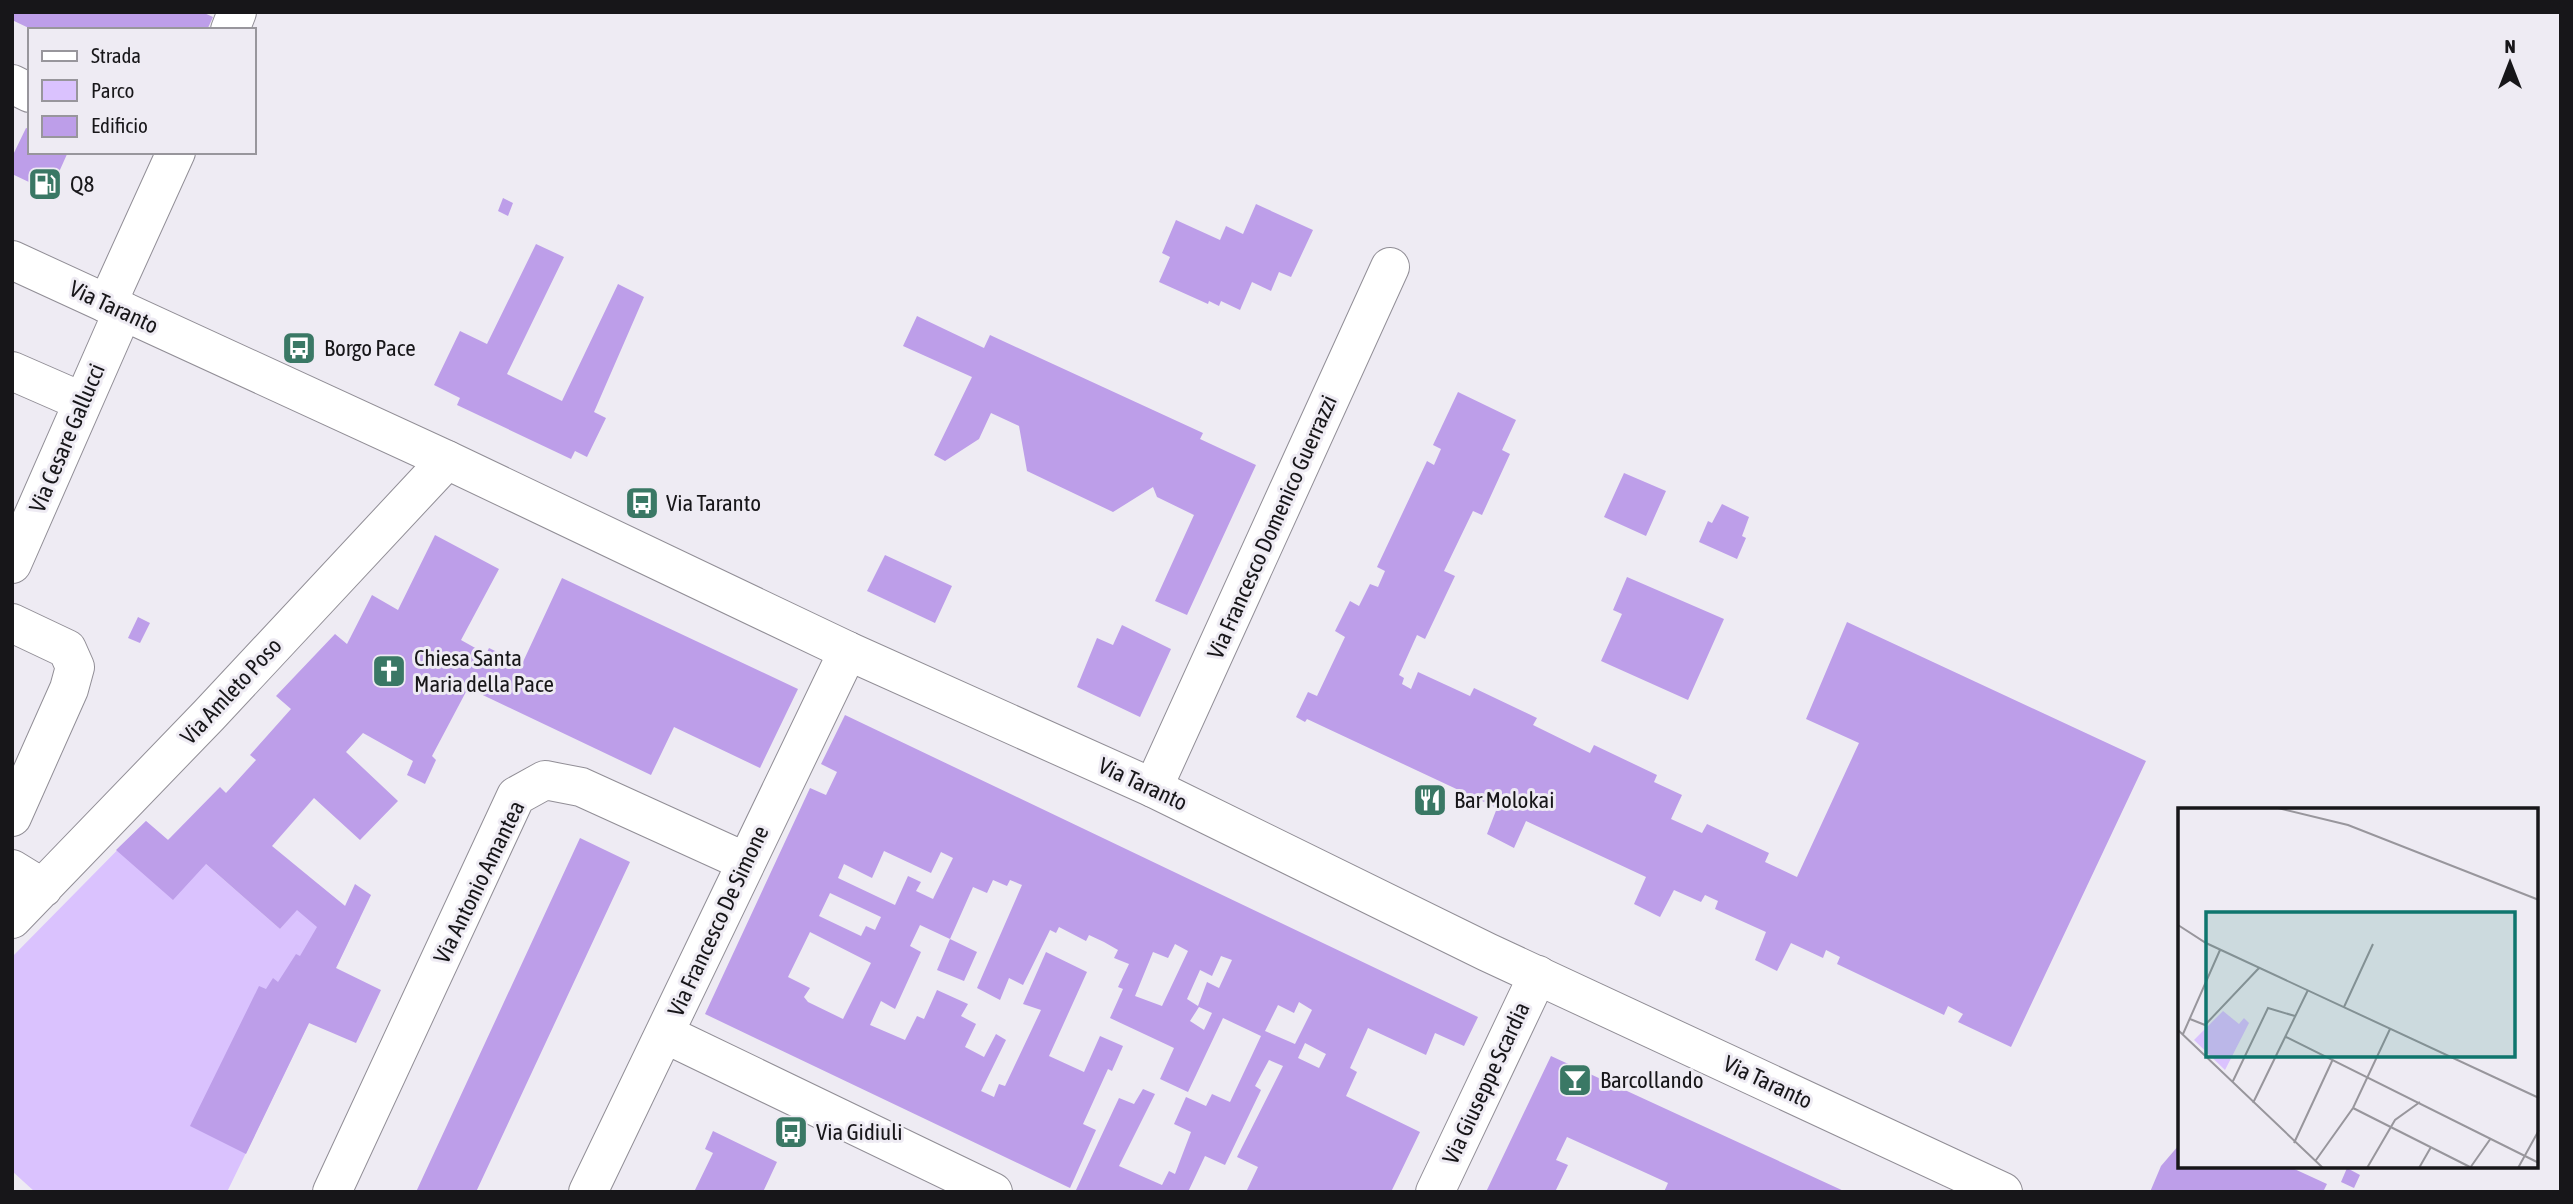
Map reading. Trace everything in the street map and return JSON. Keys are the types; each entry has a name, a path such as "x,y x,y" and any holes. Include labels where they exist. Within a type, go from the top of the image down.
{"street":[{"path":"12,85 28,92"},
{"name":"Via Cesare Gallucci","path":"12,564 83,402 167,155"},
{"name":"Via Taranto","path":"12,260 447,460 848,651 1153,788 1538,975 2003,1192"},
{"name":"Via Francesco Domenico Guerrazzi","path":"1153,788 1390,267"},
{"path":"12,371 83,402"},
{"name":"Via Amleto Poso","path":"12,919 28,878 447,460"},
{"path":"12,623 66,649 75,667 69,689 12,817"},
{"name":"Via Francesco De Simone","path":"588,1192 848,651"},
{"name":"Via Antonio Amantea","path":"332,1192 516,796 545,780 581,787 746,862"},
{"name":"Via Giuseppe Scardia","path":"1435,1192 1538,975"},
{"path":"665,1034 993,1192"}],"green space":[{"path":"146,821 168,840 174,836 280,929 318,884 360,918 227,1192 35,1192 12,1171 12,957"}],"building":[{"path":"12,12 202,12 213,17 208,28 29,28 12,20"},
{"path":"26,128 28,154 67,154 50,192 12,174 12,157"},
{"path":"503,198 513,203 508,216 498,211"},
{"path":"1256,204 1313,230 1291,277 1279,272 1271,291 1252,282 1240,310 1221,301 1219,306 1209,301 1208,304 1159,282 1170,257 1162,253 1176,220 1220,240 1226,226 1243,234"},
{"path":"536,244 564,257 507,374 562,401 618,284 644,297 594,412 606,418 587,457 575,451 571,459 457,405 460,398 434,385 460,331 487,344"},
{"path":"917,316 984,348 990,335 1203,433 1200,439 1256,465 1187,615 1155,601 1194,515 1157,497 1153,487 1113,512 1027,471 1019,426 991,413 979,439 945,461 934,455 972,377 903,346"},
{"path":"1458,392 1516,420 1502,450 1510,454 1482,515 1473,511 1444,571 1455,576 1425,639 1417,635 1399,675 1404,678 1402,684 1411,689 1418,672 1470,696 1474,688 1537,718 1533,725 1590,753 1594,745 1657,775 1654,782 1682,795 1671,819 1702,833 1707,824 1769,853 1765,862 1797,877 1859,743 1806,719 1847,622 2146,761 2011,1047 1958,1022 1963,1014 1948,1006 1944,1015 1837,964 1840,957 1826,950 1823,958 1791,943 1777,971 1755,960 1766,932 1715,909 1718,901 1705,895 1701,902 1674,890 1660,917 1634,904 1646,877 1526,821 1514,848 1487,834 1497,808 1307,719 1305,722 1296,717 1308,692 1317,696 1345,637 1335,631 1350,601 1359,606 1370,584 1378,587 1385,571 1377,567 1427,461 1434,465 1441,449 1433,445"},
{"path":"1624,473 1666,491 1646,536 1604,517"},
{"path":"1722,504 1749,517 1742,536 1746,538 1737,559 1699,542 1708,521 1712,523"},
{"path":"435,535 499,569 461,640 486,654 489,648 522,664 562,578 798,689 760,768 674,727 651,775 468,688 432,756 436,760 425,784 407,775 413,761 363,733 346,752 398,801 360,840 314,798 272,846 345,906 355,884 371,895 336,968 381,990 356,1043 309,1023 246,1154 190,1126 259,986 266,989 273,978 278,982 296,954 300,956 317,927 297,910 280,929 206,864 173,900 116,850 146,821 168,840 220,787 226,793 256,760 250,755 291,709 276,696 335,634 347,644 372,595 398,610"},
{"path":"885,555 952,586 935,623 867,591"},
{"path":"1627,577 1724,619 1688,700 1601,661 1622,614 1613,610"},
{"path":"138,617 150,623 140,643 128,638"},
{"path":"1122,625 1171,649 1140,717 1077,687 1097,638 1113,645"},
{"path":"845,715 1478,1017 1464,1046 1435,1033 1426,1055 1368,1028 1350,1068 1357,1072 1346,1096 1420,1132 1391,1192 1246,1192 1258,1167 1237,1157 1283,1066 1269,1060 1255,1086 1261,1090 1225,1165 1205,1156 1188,1192 1076,1190 1119,1098 1134,1104 1143,1089 1155,1094 1119,1166 1162,1185 1169,1171 1175,1174 1191,1132 1174,1124 1186,1097 1206,1106 1212,1094 1230,1102 1261,1036 1223,1018 1188,1092 1160,1079 1174,1048 1110,1018 1123,989 1118,987 1129,964 1114,958 1118,950 1104,942 1089,935 1086,941 1059,927 1056,933 1050,930 1023,985 1009,978 1000,1000 977,988 1022,885 1010,880 1007,886 993,880 987,893 973,887 950,939 920,925 910,946 921,952 895,1009 881,1001 870,1025 905,1040 917,1016 924,1019 937,990 968,1004 961,1016 976,1024 965,1047 984,1057 996,1034 1006,1040 981,1091 994,1097 999,1084 1005,1086 1041,1010 1023,1004 1046,952 1087,972 1049,1056 1084,1072 1100,1036 1123,1046 1112,1071 1108,1069 1083,1124 1096,1130 1070,1188 705,1014 810,788 826,795 837,772 821,764","holes":["884,851 931,873 941,852 953,858 933,899 916,891 921,882 908,876 895,905 838,878 844,864 872,878","830,893 881,917 875,930 866,926 861,936 819,916","810,932 871,963 843,1019 808,1002 804,997 810,988 788,977","1175,944 1188,951 1162,1006 1135,996 1153,952 1168,958","1221,956 1232,960 1219,988 1207,982 1198,1006 1187,999 1200,970 1212,976","1299,1002 1312,1010 1295,1044 1265,1031 1278,1005 1294,1013","1199,1007 1212,1013 1204,1030 1190,1021","1305,1043 1326,1054 1319,1068 1298,1058"]},
{"path":"580,838 630,862 476,1192 416,1192"},
{"path":"950,939 977,952 964,981 937,970"},
{"path":"1551,1056 1846,1192 1664,1192 1668,1183 1567,1137 1556,1160 1568,1165 1555,1192 1486,1192"},
{"path":"713,1131 777,1162 763,1192 694,1192 713,1153 705,1149"},
{"path":"2178,1146 2178,1169 2294,1169 2327,1184 2323,1192 2150,1192 2161,1166"},
{"path":"2347,1169 2360,1175 2354,1188 2341,1182"}],"place":[{"name":"Q8","path":"45,184"},
{"name":"Borgo Pace","path":"299,348"},
{"name":"Via Taranto","path":"642,503"},
{"name":"Chiesa Santa Maria della Pace","path":"389,671"},
{"name":"Bar Molokai","path":"1430,800"},
{"name":"Barcollando","path":"1575,1080"},
{"name":"Via Gidiuli","path":"791,1132"}]}
